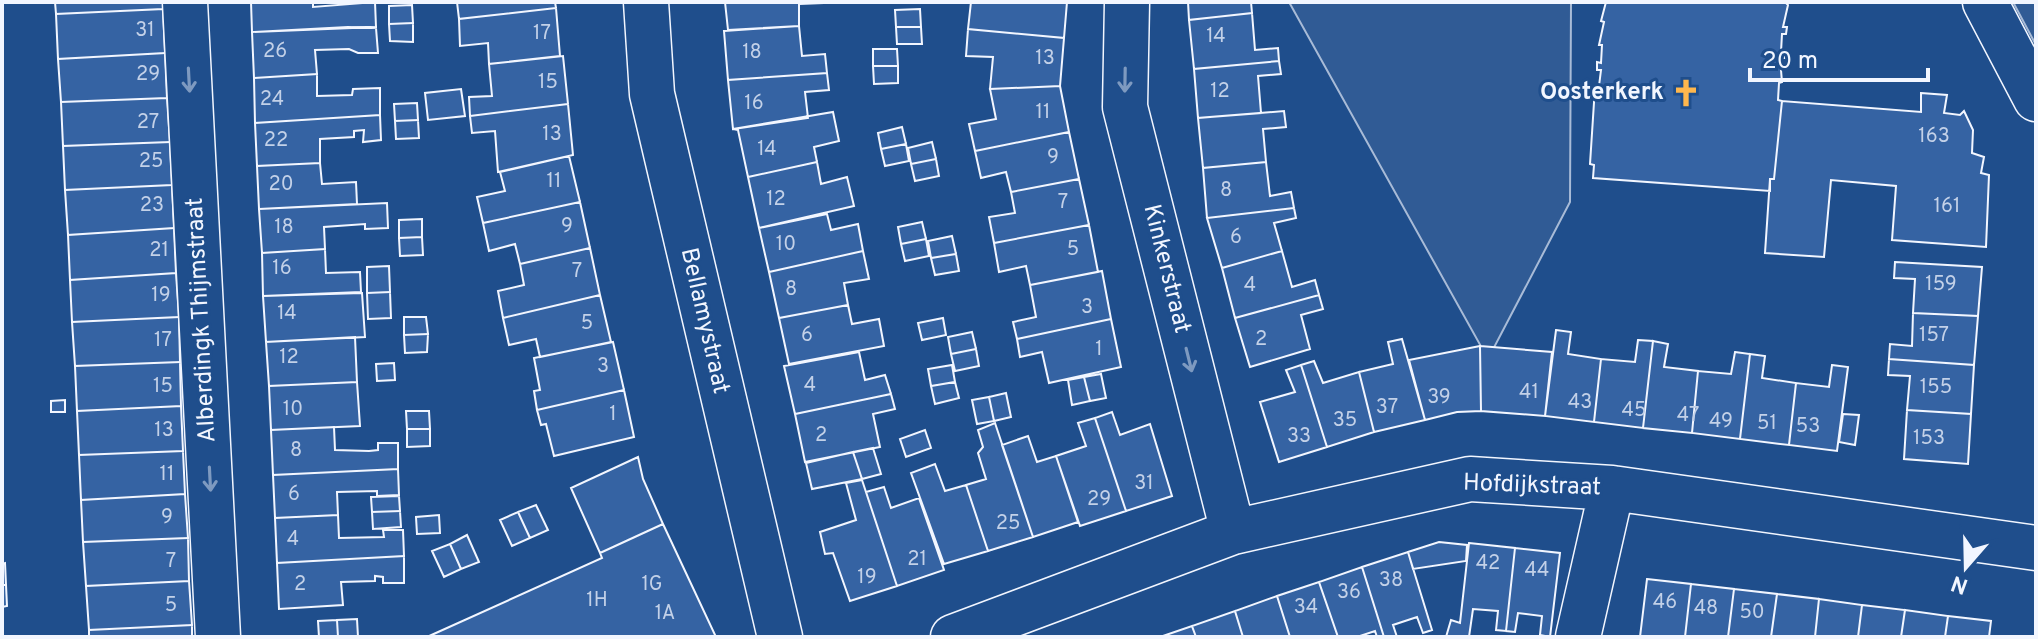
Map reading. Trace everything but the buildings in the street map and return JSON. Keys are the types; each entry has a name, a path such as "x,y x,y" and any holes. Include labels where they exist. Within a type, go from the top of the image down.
{"street":[{"name":"Alberdingk Thijmstraat","path":"185,2 218,637"},
{"name":"Bellamystraat","path":"646,2 652,94 780,637"},
{"name":"Kinkerstraat","path":"1127,2 1125,107 1233,532"},
{"path":"1985,2 2036,99"},
{"name":"Hofdijkstraat","path":"953,637 1233,532 1470,479 1612,488 2036,548"},
{"path":"1578,637 1612,488"}],"shaded area":[{"path":"1289,2 1571,2 1570,202 1488,359"},
{"path":"2013,2 2036,2 2036,45"}],"place":[{"name":"Oosterkerk","path":"1686,93"}]}
